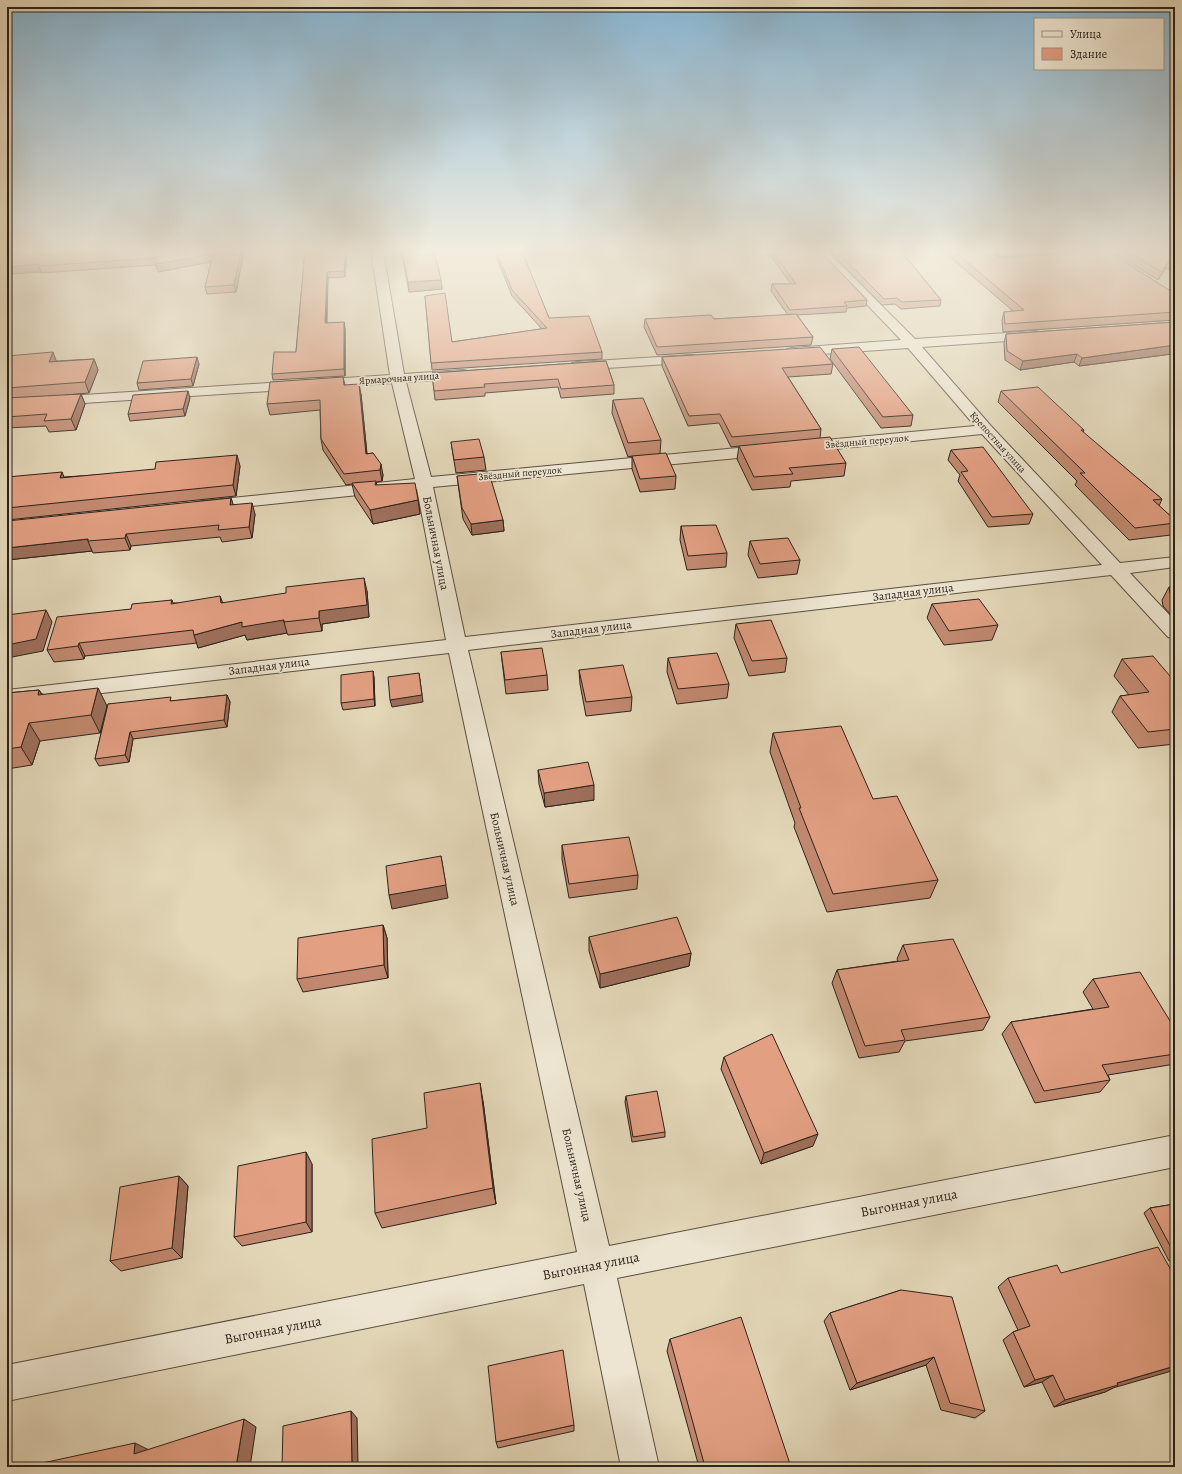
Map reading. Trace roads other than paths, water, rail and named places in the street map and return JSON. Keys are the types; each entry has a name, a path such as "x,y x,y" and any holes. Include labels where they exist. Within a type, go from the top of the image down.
{"street":[{"name":"Больничная улица","path":"388,320 398,378 424,482 457,645 597,1265 640,1467"},
{"name":"Крепостная улица","path":"888,320 912,344 986,430 1175,633"},
{"path":"778,353 1047,334"},
{"path":"564,367 706,358"},
{"name":"Ярмарочная улица","path":"7,404 477,373"},
{"name":"Звёздный переулок","path":"188,508 424,482 986,430"},
{"name":"Западная улица","path":"7,697 1175,562"},
{"name":"Выгонная улица","path":"7,1383 1175,1151"}]}
